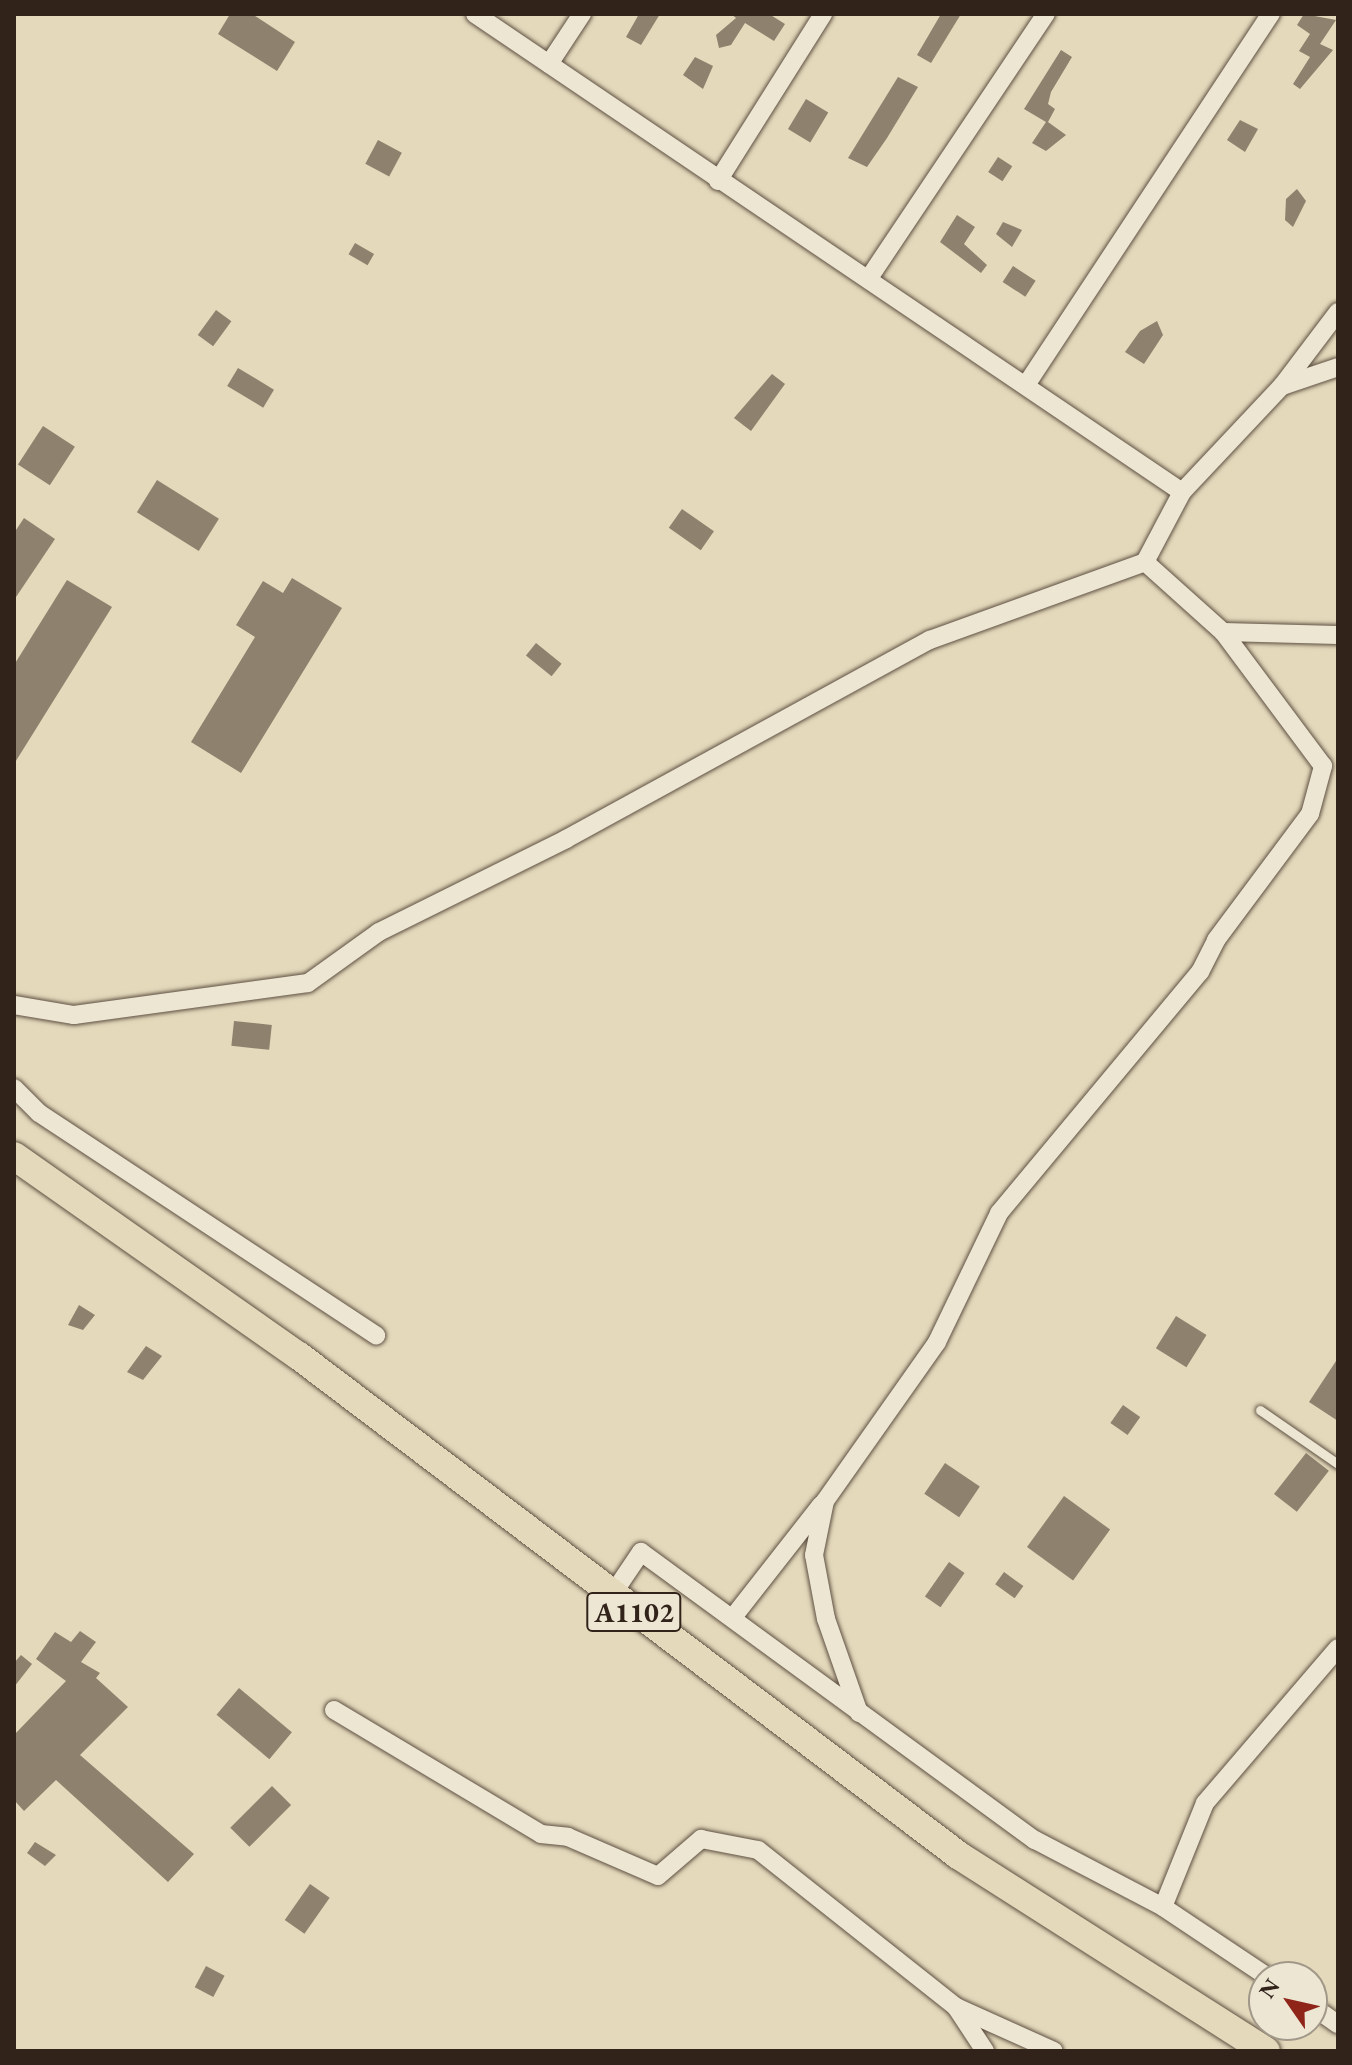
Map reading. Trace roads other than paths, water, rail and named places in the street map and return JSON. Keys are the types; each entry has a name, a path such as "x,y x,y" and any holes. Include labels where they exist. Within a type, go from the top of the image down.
{"main road":[{"name":"A1102","path":"14,1156 299,1356 958,1855 1266,2051"}],"street":[{"path":"475,14 1182,492"},
{"path":"549,64 582,14"},
{"path":"718,181 823,14"},
{"path":"869,278 1046,14"},
{"path":"1026,385 1271,14"},
{"path":"14,1005 74,1015 308,983 379,932 566,839 930,640 1145,562 1182,492 1282,386 1338,312"},
{"path":"1282,386 1338,367"},
{"path":"734,1616 825,1501 937,1342 999,1213 1140,1037 1200,972 1216,940 1310,814 1323,766 1223,632 1145,562"},
{"path":"1223,632 1338,635"},
{"path":"14,1088 39,1113 376,1335"},
{"path":"825,1501 814,1555 826,1619 859,1713"},
{"path":"612,1595 641,1552 734,1616 859,1713 1035,1840 1163,1907 1248,1964"},
{"path":"1163,1907 1205,1803 1338,1648"},
{"path":"334,1710 541,1834 568,1837 658,1876 701,1839 758,1850 956,2007 1054,2051"},
{"path":"956,2007 985,2051"}],"lane":[{"path":"1260,1410 1338,1464"}]}
